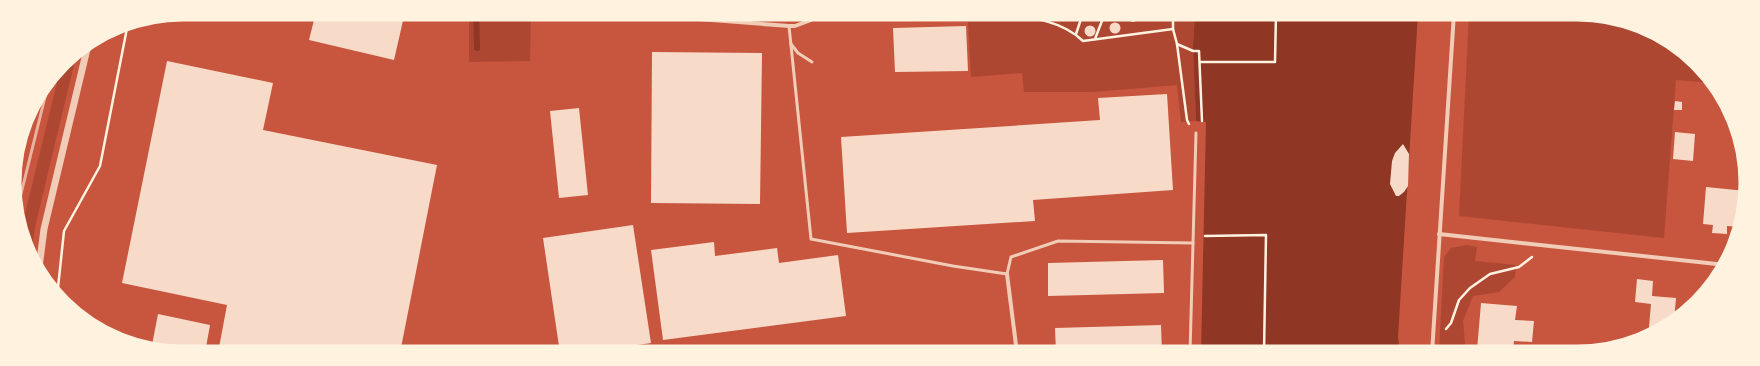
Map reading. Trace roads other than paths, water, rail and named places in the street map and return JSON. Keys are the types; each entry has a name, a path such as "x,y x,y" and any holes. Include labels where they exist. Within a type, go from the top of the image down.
{"street":[{"path":"698,19 789,26 795,26 811,19"},
{"path":"1432,347 1454,19"},
{"path":"39,261 44,229 87,51"},
{"path":"1439,234 1719,264"},
{"path":"1007,274 1016,347"}],"lane":[{"path":"789,26 811,239 953,266 1007,274 1011,257 1058,241 1193,243"},
{"path":"790,43 798,53 812,62"},
{"path":"1190,347 1196,133"}],"waterway":[{"path":"476,19 477,48"}],"railway":[{"path":"20,200 46,94"}]}
